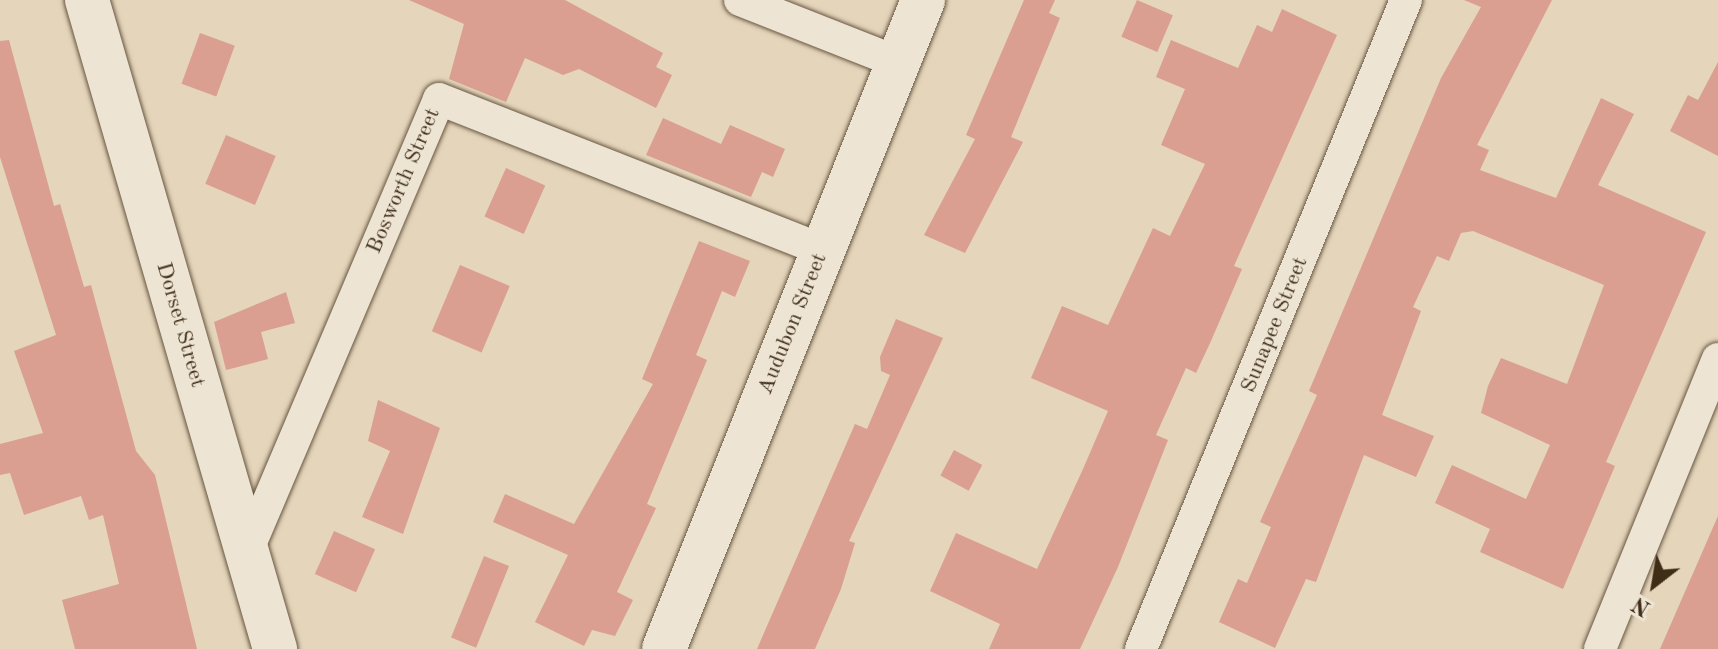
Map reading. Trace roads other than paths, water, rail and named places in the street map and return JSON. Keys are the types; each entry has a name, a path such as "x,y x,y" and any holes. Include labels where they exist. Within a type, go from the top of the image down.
{"street":[{"name":"Dorset Street","path":"87,0 275,649"},
{"path":"740,0 897,62"},
{"name":"Audubon Street","path":"664,649 923,0"},
{"name":"Sunapee Street","path":"1141,649 1406,0"},
{"name":"Bosworth Street","path":"246,554 439,99 823,250"},
{"path":"1600,649 1718,359"}]}
